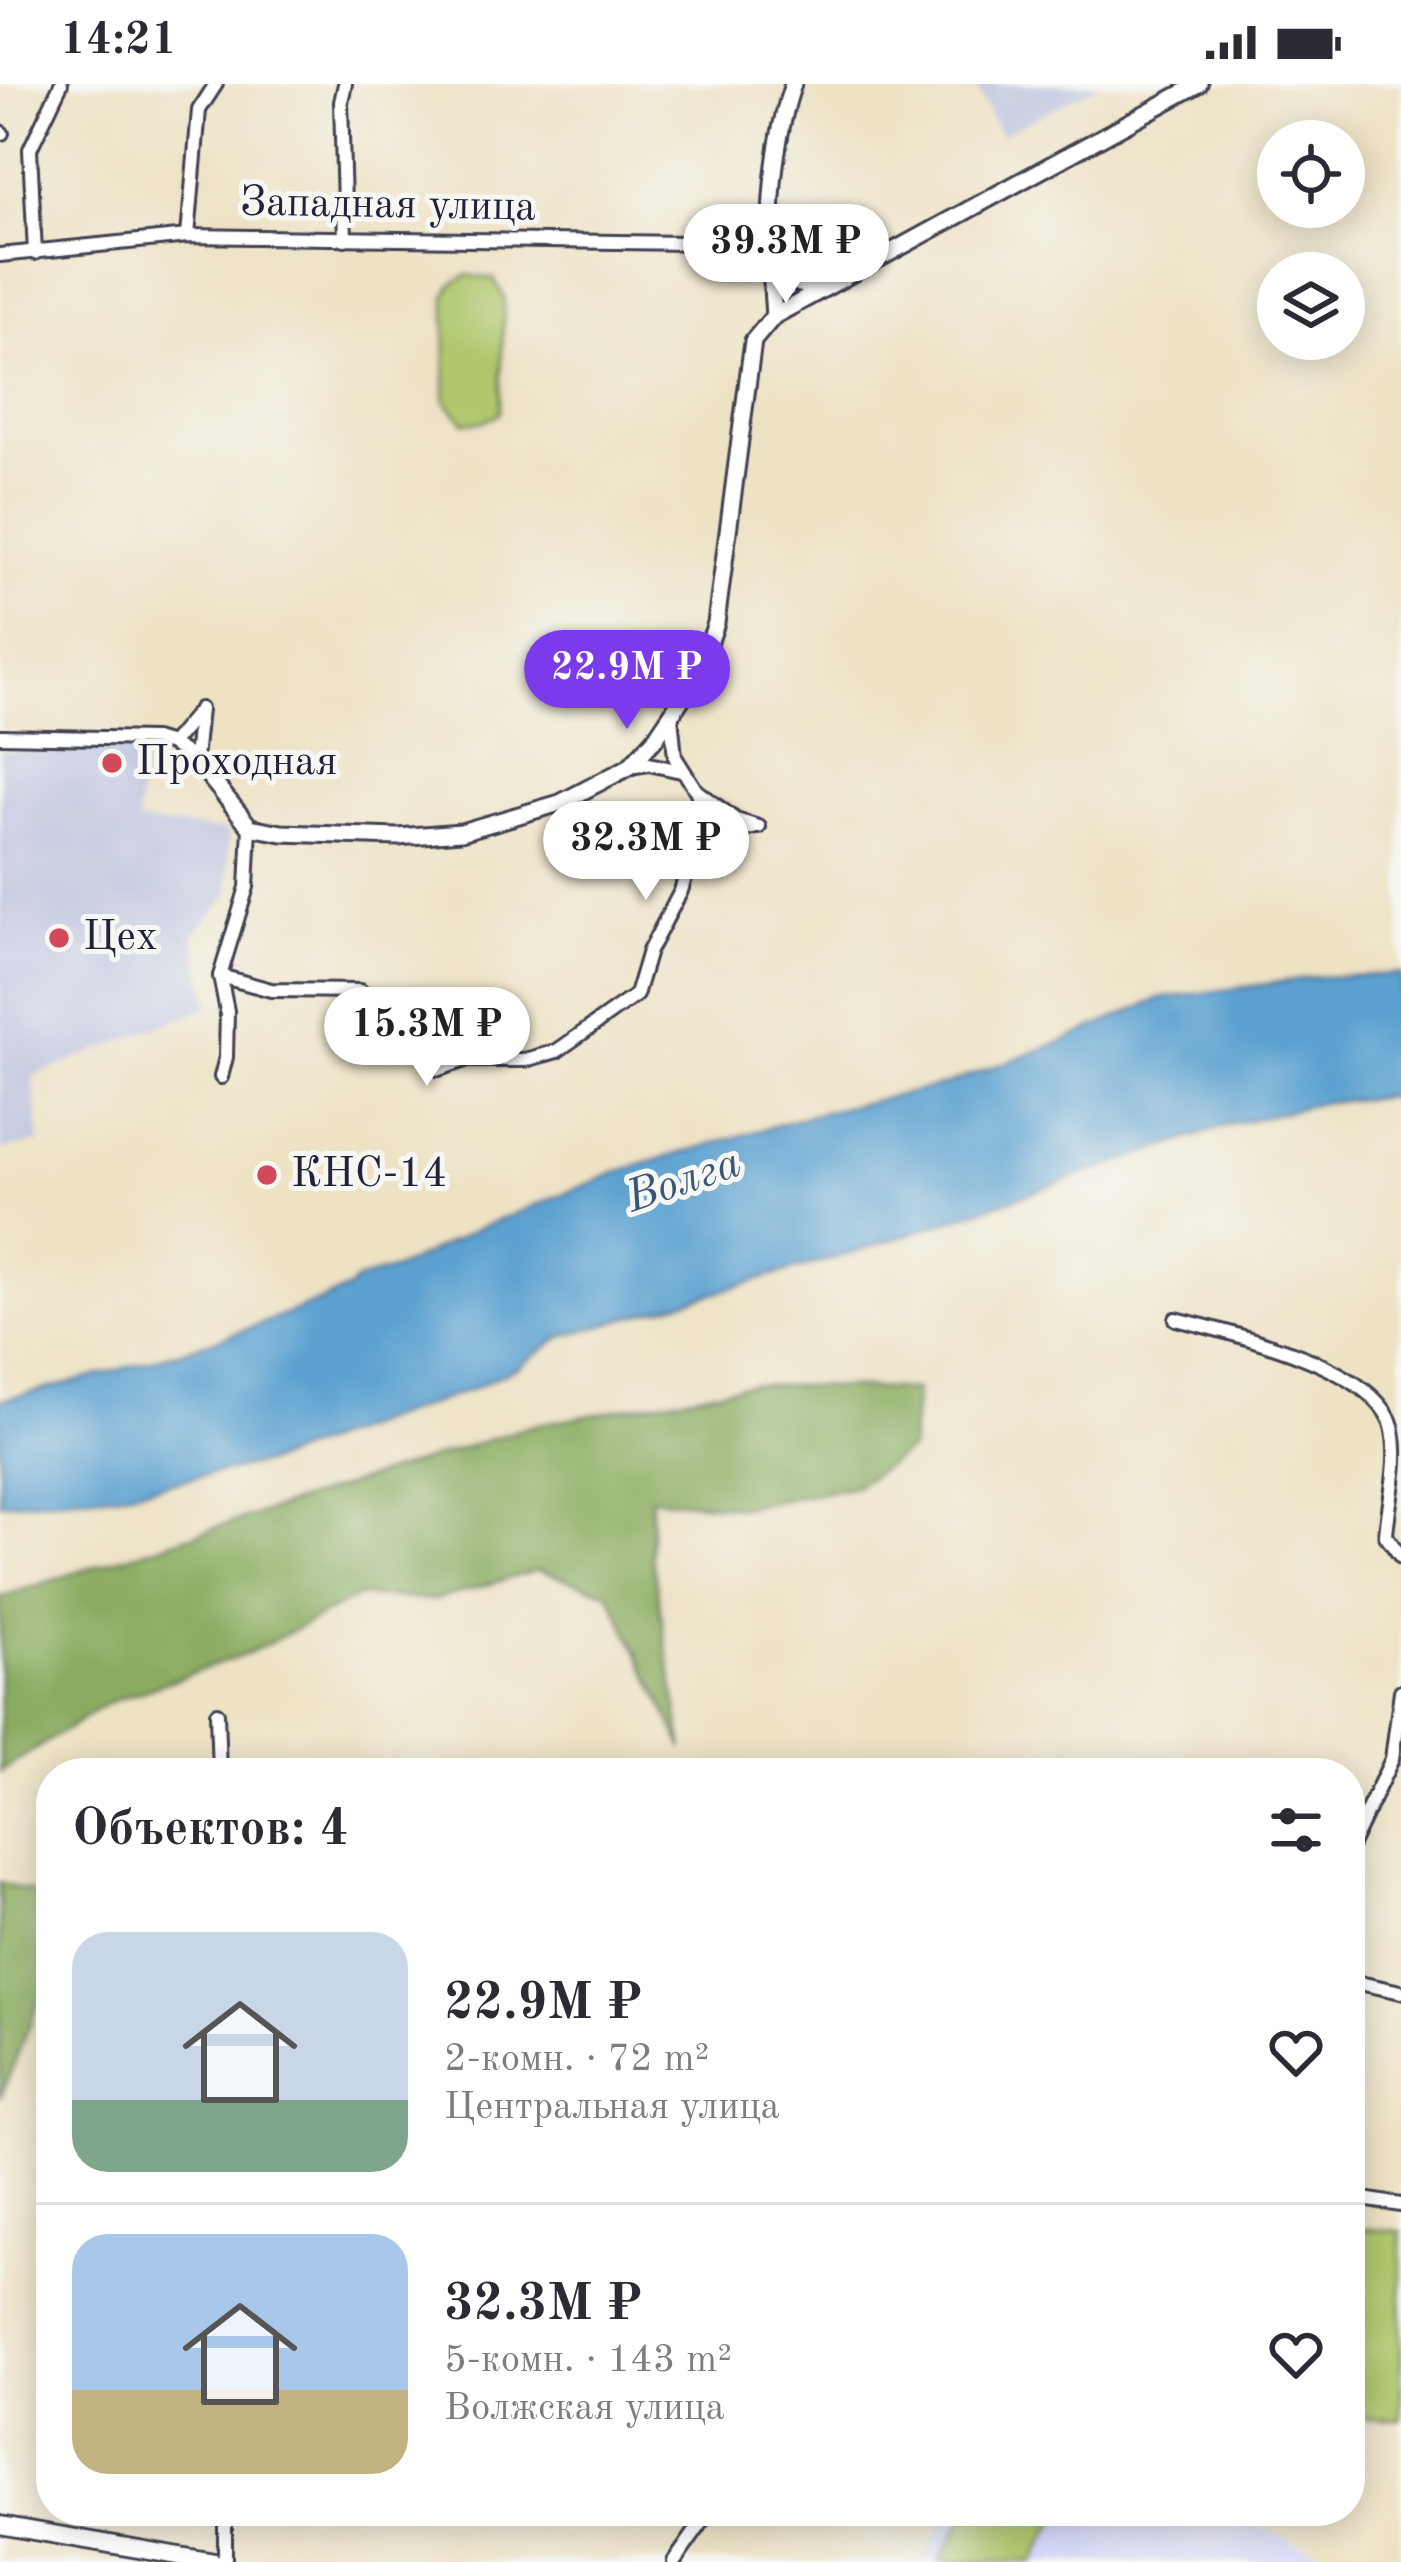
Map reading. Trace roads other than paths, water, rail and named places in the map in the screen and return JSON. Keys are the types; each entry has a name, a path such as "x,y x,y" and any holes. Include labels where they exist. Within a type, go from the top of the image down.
{"main road":[{"path":"0,2525 214,2562"}],"street":[{"path":"35,253 30,148 61,84"},
{"path":"188,236 199,110 216,84"},
{"path":"345,84 341,102 345,239"},
{"path":"773,316 774,176 794,84"},
{"path":"629,767 699,673 716,623 753,341 773,316 1199,84"},
{"name":"Западная улица","path":"0,255 188,236 702,244 737,248 770,266"},
{"path":"770,266 800,284 820,289"},
{"path":"172,744 200,709 195,759"},
{"path":"220,976 271,989 360,991 439,1069 465,1060 525,1060 557,1052 636,995 649,951 681,891 689,864 711,840 759,827 736,820 698,792 681,771 671,716"},
{"path":"0,736 125,737 172,744 195,759 250,827 282,833 398,837 461,832 560,803 629,767 649,764 681,771"},
{"path":"698,792 711,840"},
{"path":"221,1077 227,1011 220,976 247,887 250,827"},
{"path":"1176,1319 1312,1363 1349,1378 1375,1397 1392,1424 1395,1440 1386,1536 1401,1557"},
{"path":"1365,1815 1391,1759 1401,1691"},
{"path":"218,1713 219,1758"},
{"path":"1365,1985 1401,1992"},
{"path":"1365,2200 1401,2206"},
{"path":"225,2526 225,2562"},
{"path":"674,2562 699,2526"}],"water":[{"name":"Волга","path":"1401,974 1401,1096 1325,1102 1232,1124 859,1251 561,1337 519,1366 472,1389 270,1462 116,1494 0,1503 0,1400 219,1339 347,1290 357,1280 395,1269 481,1227 623,1170 822,1112 944,1085 1159,999 1317,977"}],"place":[{"name":"Проходная","path":"112,763"},
{"name":"Цех","path":"59,938"},
{"name":"КНС-14","path":"267,1175"}]}
